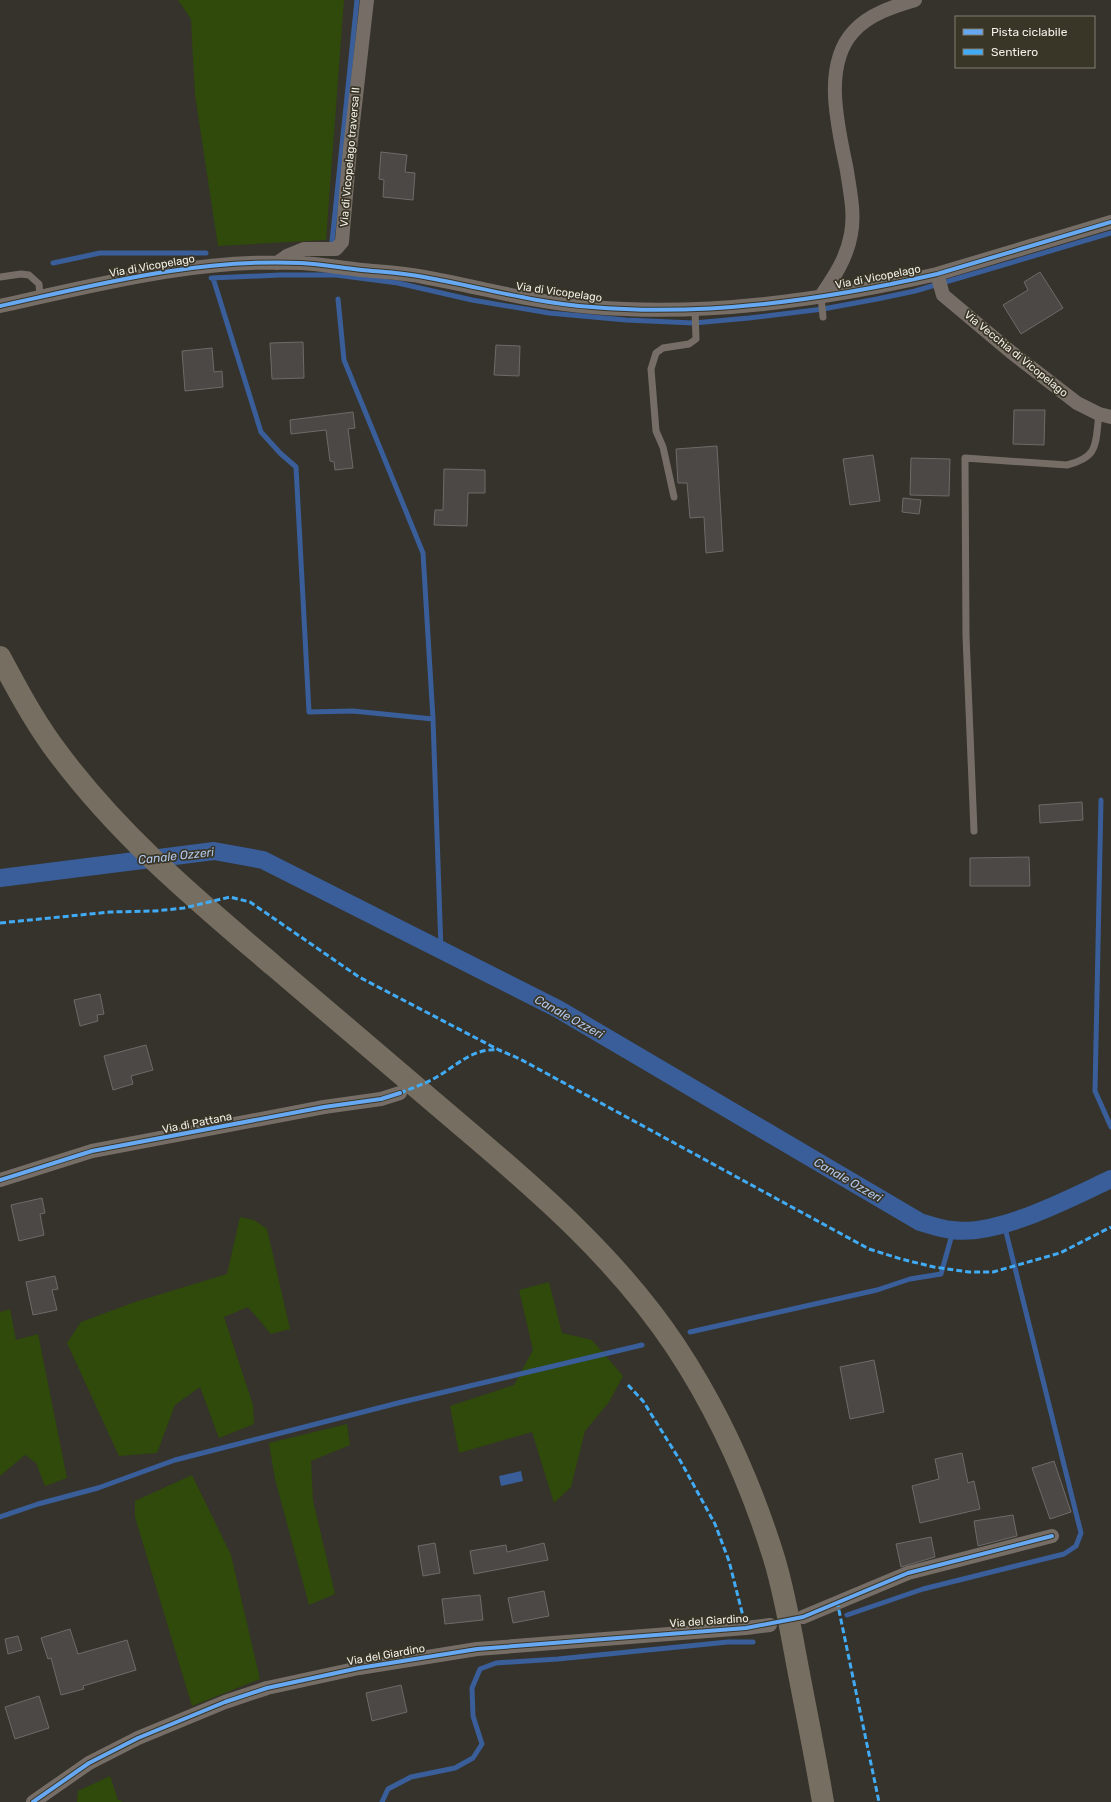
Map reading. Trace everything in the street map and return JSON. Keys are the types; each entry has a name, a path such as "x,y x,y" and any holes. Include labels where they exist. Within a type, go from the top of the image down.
{"main road":[{"path":"0,657 39,727 75,775 134,843 222,922 383,1057 564,1216 624,1278 672,1341 707,1399 730,1444 758,1511 774,1558 792,1636 823,1802"}],"street":[{"name":"Via di Vicopelago traversa II","path":"277,264 287,256 304,249 336,249 342,242 350,149 367,0"},
{"path":"821,300 846,255 851,233 851,198 835,96 837,63 844,46 854,30 876,15 916,0"},
{"name":"Via di Vicopelago","path":"0,306 141,276 207,265 300,263 421,276 530,299 592,307 695,313 821,300 937,276 1111,222"},
{"name":"Via Vecchia di Vicopelago","path":"937,276 943,295 959,309 1056,388 1077,403 1105,416"},
{"name":"Via di Pattana","path":"0,1180 92,1151 324,1108 382,1099 400,1093"},
{"path":"803,1617 908,1573 1052,1536"},
{"name":"Via del Giardino","path":"33,1802 89,1763 138,1738 225,1702 268,1688 360,1668 477,1649 770,1625"}],"lane":[{"path":"0,277 30,274 39,284 40,297"},
{"path":"821,300 823,317"},
{"path":"674,497 662,447 656,431 651,369 656,353 663,348 689,344 696,339 695,313"},
{"path":"974,831 966,636 965,458 1067,465 1078,462 1089,457 1094,449 1105,416"}],"green space":[{"path":"178,0 344,0 326,240 218,246 195,95 191,19"},
{"path":"240,1217 254,1220 267,1229 290,1329 271,1334 248,1307 224,1317 253,1405 254,1424 219,1438 200,1387 175,1405 157,1453 119,1456 67,1343 81,1322 135,1302 227,1274"},
{"path":"549,1282 562,1333 592,1340 623,1376 609,1402 585,1431 571,1487 554,1503 532,1432 459,1453 450,1406 514,1385 533,1350 519,1290"},
{"path":"10,1309 16,1340 38,1334 67,1478 45,1486 36,1463 25,1455 0,1476 0,1312"},
{"path":"347,1424 350,1445 311,1461 313,1500 335,1594 309,1605 275,1479 269,1443"},
{"path":"192,1475 231,1555 260,1679 192,1706 135,1517 135,1501"},
{"path":"110,1776 118,1800 124,1802 77,1802 78,1791"}],"water":[{"path":"521,1471 523,1481 501,1486 499,1476"}],"building":[{"path":"381,152 407,155 405,172 415,173 413,200 383,197 384,180 379,179"},
{"path":"1040,272 1063,308 1021,334 1003,305 1028,290 1024,282"},
{"path":"303,342 304,378 272,379 270,343"},
{"path":"496,345 520,346 519,376 494,375"},
{"path":"212,348 214,372 222,371 223,387 185,391 182,351"},
{"path":"1014,410 1045,410 1044,445 1013,444"},
{"path":"353,412 355,428 348,429 353,468 335,470 334,462 330,461 326,430 291,434 290,420"},
{"path":"717,446 723,551 706,553 704,517 690,518 687,483 678,483 676,449"},
{"path":"873,455 880,501 850,505 843,459"},
{"path":"911,458 950,459 949,496 910,495"},
{"path":"444,469 485,470 485,493 468,493 467,526 434,525 435,510 443,510"},
{"path":"903,498 921,500 919,514 902,512"},
{"path":"1082,802 1083,820 1040,823 1039,805"},
{"path":"1029,857 1030,886 970,886 970,858"},
{"path":"100,994 104,1014 97,1015 98,1021 80,1026 74,1000"},
{"path":"146,1045 153,1070 131,1076 133,1084 113,1090 104,1056"},
{"path":"42,1198 45,1213 40,1214 44,1235 19,1241 11,1205"},
{"path":"55,1276 58,1289 52,1290 57,1310 33,1315 26,1282"},
{"path":"874,1360 884,1412 850,1419 840,1367"},
{"path":"962,1453 968,1483 974,1481 980,1509 920,1523 912,1486 939,1479 935,1459"},
{"path":"1054,1461 1071,1512 1050,1519 1032,1468"},
{"path":"1013,1515 1017,1536 978,1546 974,1521"},
{"path":"931,1537 935,1557 901,1567 896,1544"},
{"path":"435,1543 440,1573 423,1576 418,1546"},
{"path":"544,1543 548,1560 474,1574 470,1551 506,1545 507,1552"},
{"path":"544,1591 549,1616 513,1623 508,1598"},
{"path":"480,1595 483,1620 445,1624 442,1599"},
{"path":"70,1629 78,1654 127,1640 136,1670 83,1686 84,1689 61,1695 51,1658 48,1659 41,1638"},
{"path":"18,1636 22,1650 8,1654 5,1639"},
{"path":"401,1685 407,1712 372,1721 366,1693"},
{"path":"39,1696 49,1728 15,1739 5,1707"}],"waterway":[{"path":"332,242 357,0"},
{"path":"211,278 280,275 336,275 398,283 472,300 549,313 626,320 694,323 823,309 915,291 1111,233"},
{"path":"53,263 100,253 206,253"},
{"path":"213,278 261,432 280,453 296,467 309,712 353,711 433,719"},
{"path":"338,299 344,360 423,553 433,719 441,950"},
{"path":"1101,800 1095,1091 1111,1127"},
{"name":"Canale Ozzeri","path":"0,878 214,851 263,860 558,1009 920,1222 936,1227 970,1231 990,1228 1033,1214 1111,1179"},
{"path":"847,1615 923,1589 1064,1554 1076,1546 1081,1533 1004,1224"},
{"path":"690,1332 877,1290 910,1279 941,1274 953,1231"},
{"path":"0,1517 38,1504 98,1488 175,1460 398,1403 642,1345"},
{"path":"382,1802 388,1789 411,1777 455,1768 473,1758 482,1744 473,1716 472,1688 480,1669 496,1663 558,1659 728,1642 753,1642"}],"marked path":[{"path":"0,923 110,912 155,911 184,908 230,897 250,902 359,977 499,1050 520,1059 869,1249 901,1259 934,1267 969,1272 993,1272 1060,1253 1111,1227"},
{"path":"400,1093 431,1080 472,1055 488,1050 497,1050"},
{"path":"628,1385 643,1401 681,1462 715,1524 729,1561 746,1628"},
{"path":"837,1601 879,1802"}],"cycle path":[{"path":"0,306 149,274 225,265 301,263 408,274 571,305 635,310 722,308 809,299 852,292 937,274 1111,222"},
{"path":"0,1180 92,1151 324,1107 381,1099 400,1093"},
{"path":"33,1802 89,1763 138,1738 225,1702 267,1688 359,1668 477,1649 746,1628 803,1617 908,1573 1052,1536"}]}
